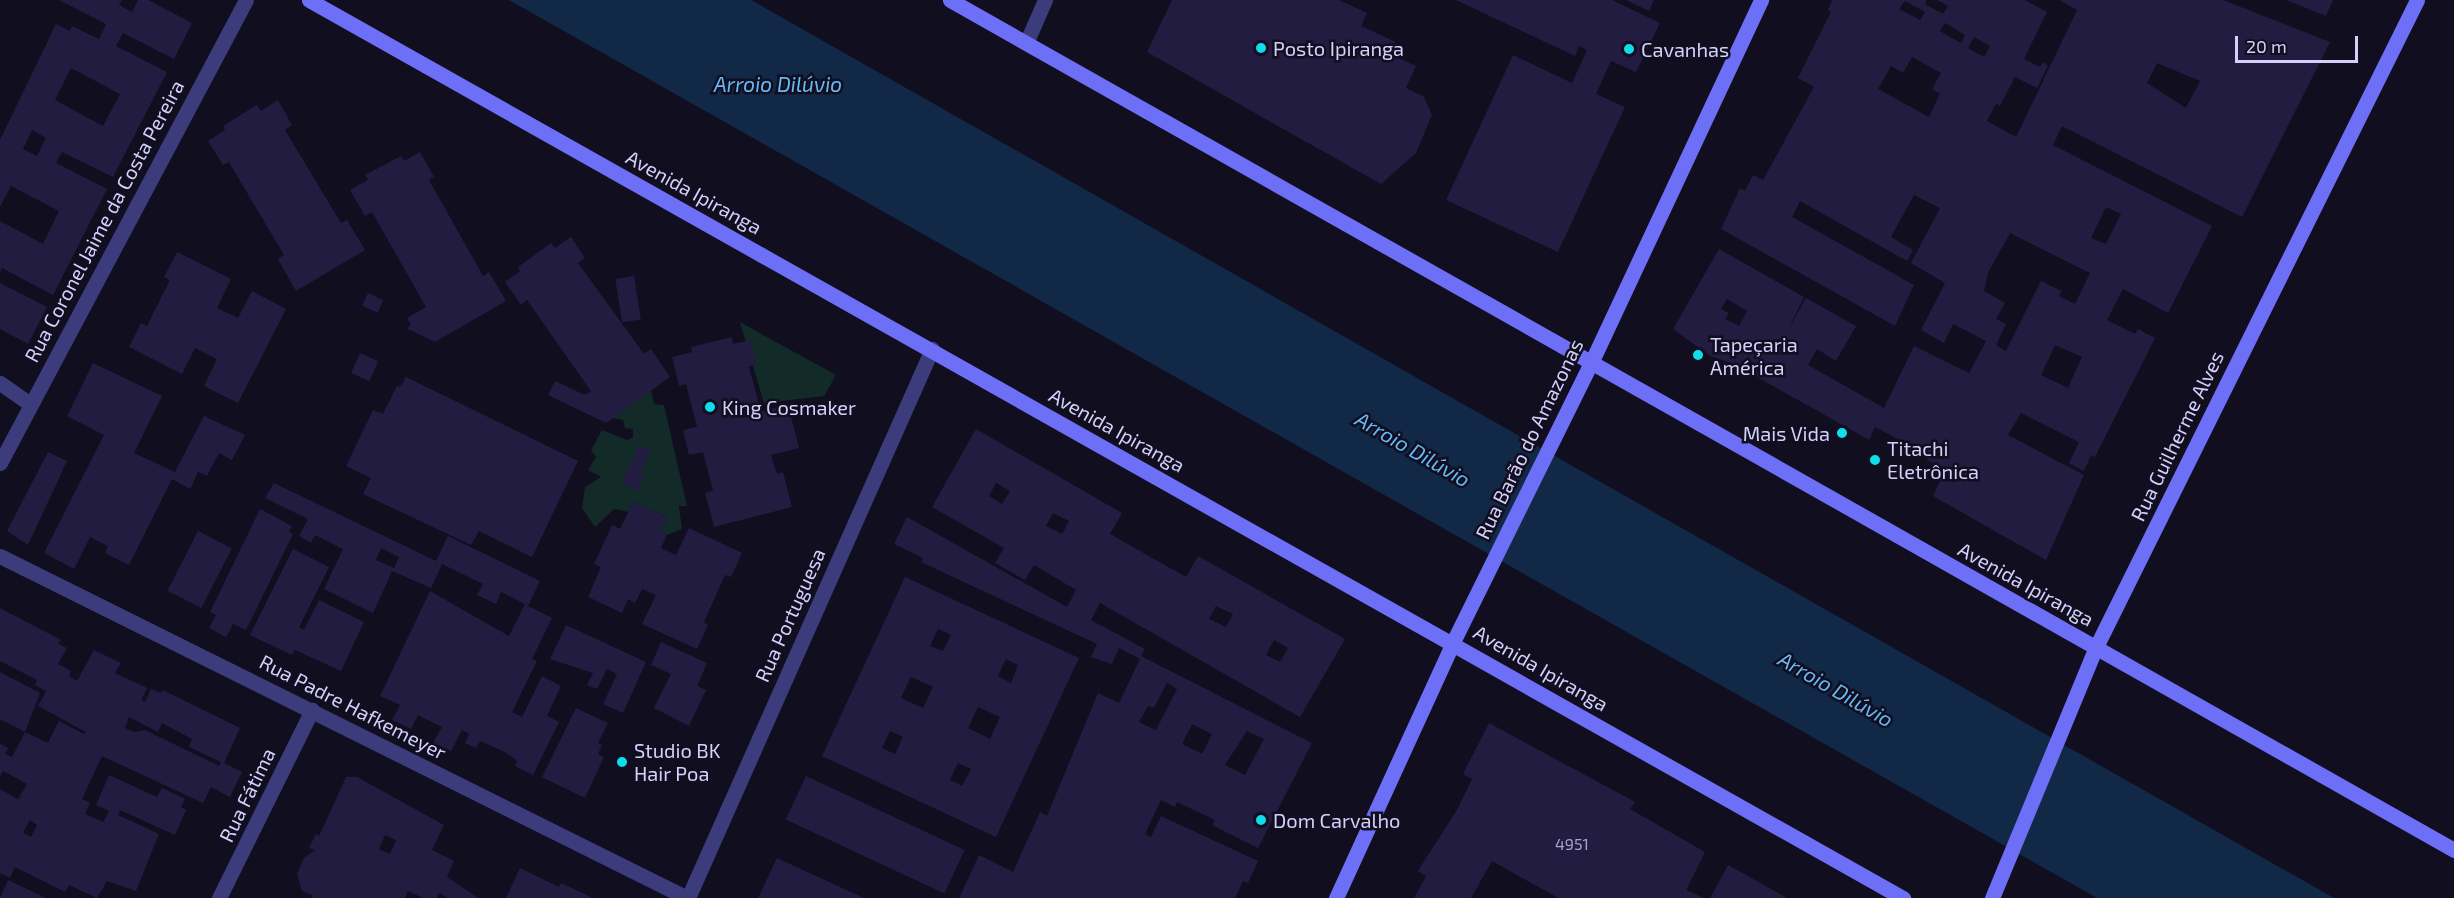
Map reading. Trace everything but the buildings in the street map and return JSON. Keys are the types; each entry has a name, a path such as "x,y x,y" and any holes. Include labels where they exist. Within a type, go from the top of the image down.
{"main road":[{"name":"Avenida Ipiranga","path":"309,0 1453,642 1904,898"},
{"name":"Avenida Ipiranga","path":"950,0 1027,41 1591,363 2454,850"},
{"name":"Rua Barão do Amazonas","path":"1336,898 1453,642 1591,363 1761,0"},
{"name":"Rua Guilherme Alves","path":"1993,894 2096,647 2417,0"}],"street":[{"name":"Rua Coronel Jaime da Costa Pereira","path":"0,463 246,0"},
{"path":"1027,41 1045,0"},
{"name":"Rua Portuguesa","path":"687,898 932,350"},
{"path":"0,384 30,404"},
{"name":"Rua Padre Hafkemeyer","path":"0,556 687,898"},
{"name":"Rua Fátima","path":"219,898 312,710"}],"green space":[{"path":"740,322 836,375 824,396 764,403"},
{"path":"651,390 654,404 664,405 687,506 679,506 682,529 667,535 661,532 667,517 633,502 628,512 614,509 595,527 582,508 585,487 601,477 588,470 596,457 591,450 602,430 627,440 633,438 633,429 625,428 623,420 612,418"}],"water":[{"name":"Arroio Dilúvio","path":"509,0 751,0 2334,898 2097,898"}],"place":[{"name":"Posto Ipiranga","path":"1261,48"},
{"name":"Cavanhas","path":"1629,49"},
{"name":"Tapeçaria América","path":"1698,355"},
{"name":"King Cosmaker","path":"710,407"},
{"name":"Mais Vida","path":"1842,433"},
{"name":"Titachi Eletrônica","path":"1875,460"},
{"name":"Studio BK Hair Poa","path":"622,762"},
{"name":"Dom Carvalho","path":"1261,820"}]}
